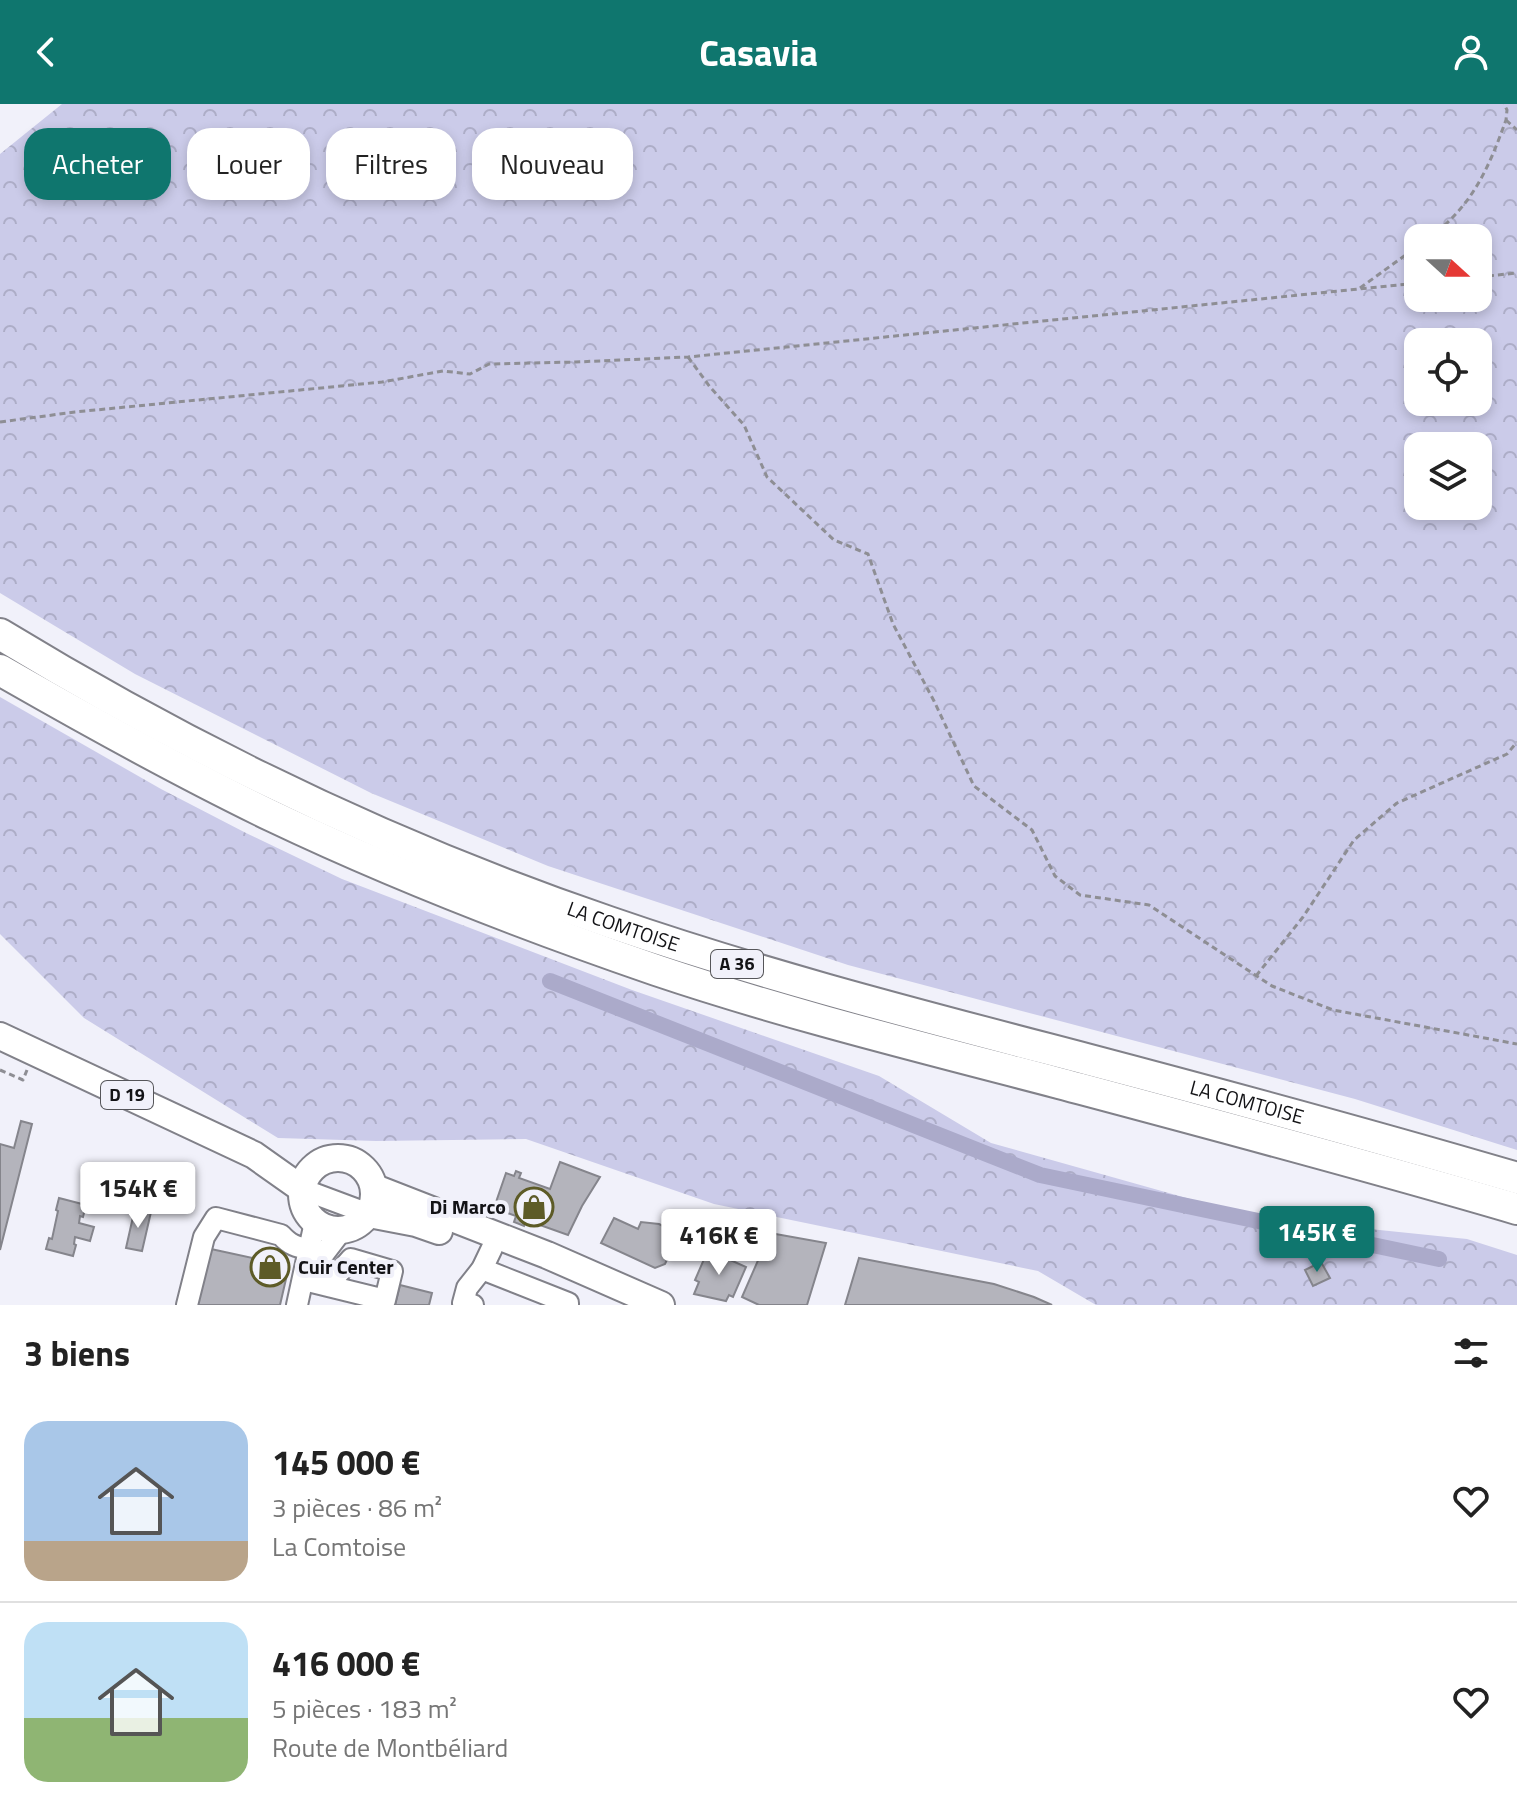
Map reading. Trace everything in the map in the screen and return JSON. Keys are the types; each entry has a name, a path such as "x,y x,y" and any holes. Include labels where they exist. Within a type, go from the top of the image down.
{"highway":[{"name":"LA COMTOISE","path":"0,634 125,706 349,819 580,912 832,992 1306,1118 1517,1178"},
{"name":"LA COMTOISE","path":"0,670 181,771 272,816 425,884 579,943 686,980 819,1020 1231,1128 1517,1209"}],"main road":[{"name":"D 19","path":"0,1036 308,1178"},
{"path":"333,1157 356,1161 365,1168 371,1178 372,1201 362,1222 342,1230 332,1230 315,1222 307,1213 303,1201 308,1178 323,1161 333,1157"},
{"path":"372,1201 487,1259 562,1275 630,1305"},
{"path":"372,1201 547,1255 661,1305"}],"street":[{"path":"308,1178 372,1201"},
{"path":"187,1305 204,1237 216,1218 281,1235 287,1243 310,1249"},
{"path":"297,1305 315,1222"},
{"path":"304,1280 342,1230"},
{"path":"473,1305 463,1303 467,1288 487,1259 568,1305"},
{"path":"304,1280 333,1287"}],"path":[{"path":"1448,224 1483,176 1506,120 1504,104"},
{"path":"1506,120 1517,130"},
{"path":"1359,289 1404,256"},
{"path":"1492,276 1517,273"},
{"path":"0,422 382,382 443,371 470,374 489,364 688,357 1404,284"},
{"path":"688,357 744,425 767,477 834,540 868,554 893,624 974,786 1032,830 1055,876 1080,895 1149,905 1272,986 1333,1010 1517,1044"},
{"path":"1256,976 1303,917 1354,840 1397,803 1507,754 1517,742"},
{"path":"0,1070 23,1080 35,1052"}],"green space":[{"path":"62,104 1517,104 1517,1150 1355,1099 848,965 548,866 371,793 135,674 0,593 0,154 24,135 24,200 171,200 171,128 32,128"},
{"path":"0,697 161,789 342,879 632,990 879,1076 991,1143 1254,1217 1467,1239 1517,1255 1517,1305 1096,1305 1038,1271 714,1204 526,1139 376,1141 278,1138 84,1018 0,934"}],"building":[{"path":"21,1121 32,1124 0,1250 0,1144 14,1148"},
{"path":"560,1162 600,1177 568,1235 526,1220 524,1226 514,1222 516,1216 494,1208 506,1173 514,1176 516,1171 521,1173 519,1178 550,1189"},
{"path":"59,1198 86,1205 79,1223 94,1227 90,1241 75,1237 73,1256 46,1249 49,1238 52,1239"},
{"path":"135,1208 151,1212 142,1251 126,1248"},
{"path":"614,1218 638,1229 641,1222 659,1224 679,1234 665,1264 655,1268 601,1243"},
{"path":"725,1227 739,1229 731,1246 718,1241"},
{"path":"770,1233 826,1243 807,1305 759,1305 742,1297"},
{"path":"211,1249 289,1266 280,1305 191,1305 192,1301 198,1303"},
{"path":"708,1250 746,1267 733,1297 729,1295 726,1301 694,1294 699,1282 695,1280"},
{"path":"859,1258 994,1284 1052,1305 845,1305"},
{"path":"1321,1262 1330,1278 1313,1286 1305,1270"},
{"path":"400,1285 432,1293 429,1305 395,1305"}],"waterway":[{"path":"550,981 1040,1175 1439,1259"}],"place":[{"name":"Di Marco","path":"534,1207"},
{"name":"Cuir Center","path":"270,1267"}]}
